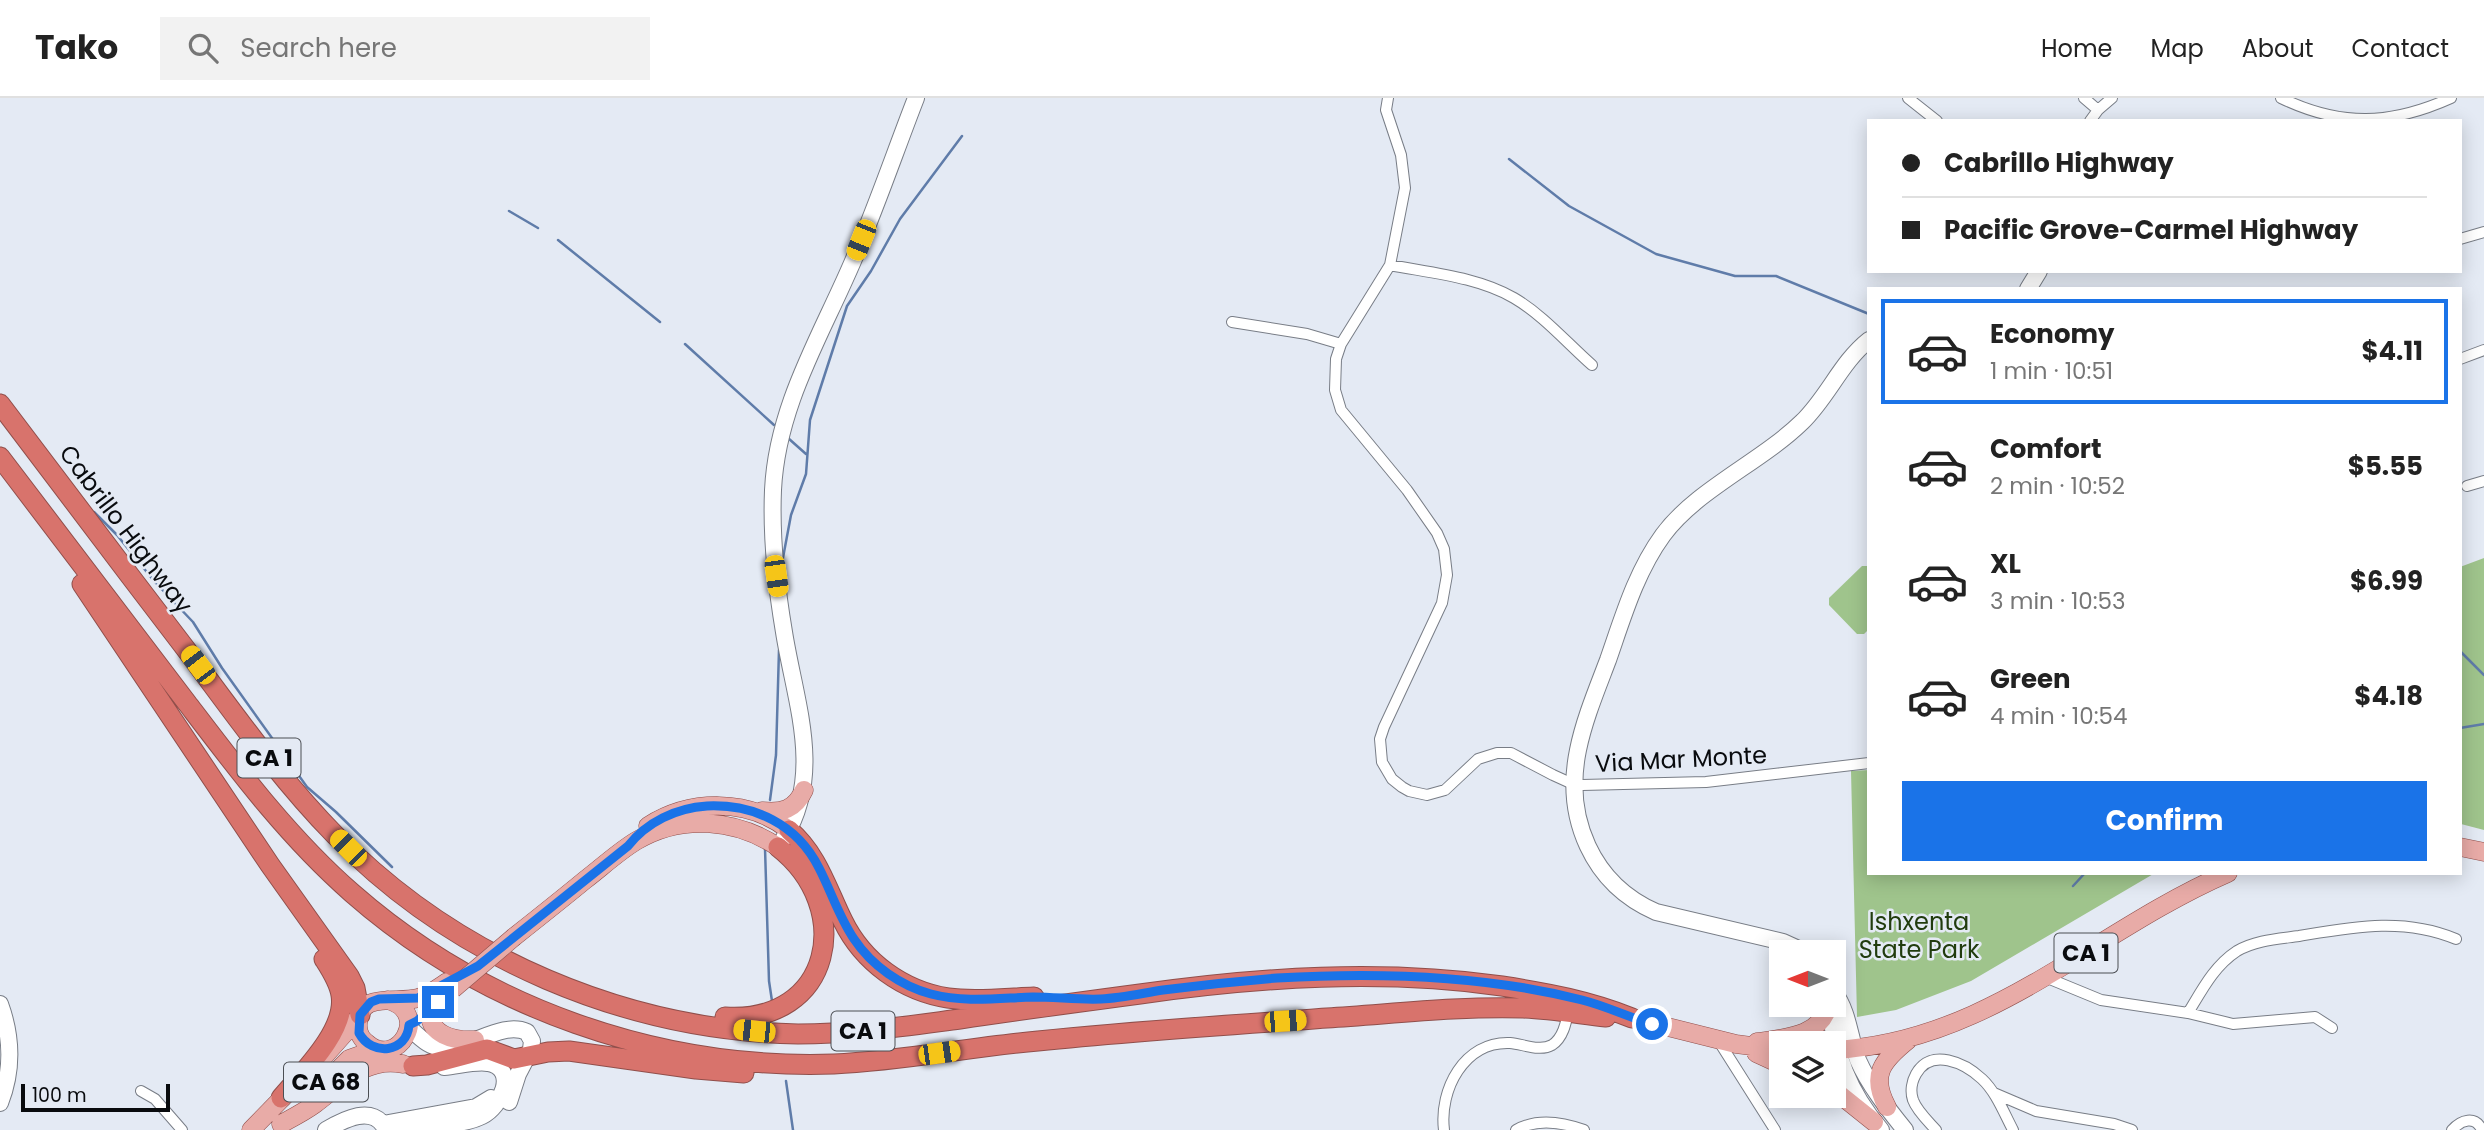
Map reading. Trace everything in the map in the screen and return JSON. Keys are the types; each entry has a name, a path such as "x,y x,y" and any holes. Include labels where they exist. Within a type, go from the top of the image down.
{"highway":[{"name":"Cabrillo Highway","path":"0,404 283,776 348,848 414,904 477,945 545,978 626,1007 668,1018 776,1033 883,1029 1163,990 1290,978 1364,976 1484,984 1560,995 1603,1006 1632,1018"},
{"name":"Cabrillo Highway","path":"5,464 275,816 304,848 351,892 420,946 514,999 573,1023 658,1047 734,1060 788,1064 853,1063 1025,1042 1479,1009 1523,1008 1632,1018"},
{"path":"5,464 60,552 351,980 359,1016"},
{"path":"789,830 817,864 843,922 857,944 875,963 899,981 920,990 955,998 1101,999"},
{"name":"CA 68","path":"626,1007 709,1016 751,1017 778,1009 804,990 823,954 824,919 808,878 778,847"},
{"path":"270,864 329,968 340,990 342,1002 338,1020 327,1041 281,1098"},
{"path":"408,1065 427,1065 484,1049 514,1059 569,1051 706,1070 766,1073 809,1071 853,1063"}],"main road":[{"path":"744,808 784,811 796,804 804,790"},
{"name":"CA 68","path":"277,1127 346,1061 399,1044 409,1026 430,1009 450,986 628,846 647,827 677,812 702,806 744,808 767,816 789,830"},
{"name":"CA 68","path":"628,846 644,836 666,829 710,823 747,831 778,847"},
{"path":"2462,847 2484,852"},
{"name":"CA 1","path":"1846,1048 1912,1037 1982,1012 2186,893 2224,875"},
{"name":"CA 68","path":"250,1130 332,1049 371,1002 418,998 450,986"},
{"path":"388,1000 403,1008 408,1016 409,1026"},
{"path":"430,1009 430,1021 440,1033 452,1039 475,1040"},
{"name":"CA 68","path":"359,1016 358,1028 362,1038 379,1049"},
{"path":"1737,1045 1790,1037 1807,1031 1823,1017"},
{"name":"Cabrillo Highway","path":"1632,1018 1737,1045 1769,1049"},
{"path":"1887,1107 1878,1087 1880,1072 1892,1055 1912,1037"},
{"path":"1737,1045 1769,1059"},
{"path":"277,1127 309,1108 348,1077 363,1069 385,1062 408,1065"},
{"path":"1846,1100 1878,1126"}],"street":[{"path":"778,847 789,830 804,790 805,748 784,633 775,563 773,488 779,441 789,404 804,366 853,261 916,98"},
{"name":"Via Mar Monte","path":"1388,98 1386,110 1402,155 1405,188 1390,265 1341,344 1336,359 1335,390 1341,410 1407,490 1437,533 1447,562 1446,589 1442,603 1384,727 1380,751 1387,772 1409,791 1427,795 1446,790 1488,754 1504,752 1518,756 1575,785 1706,782 1867,762"},
{"path":"1908,98 1934,119"},
{"path":"2084,98 2098,110"},
{"path":"2091,119 2112,98"},
{"path":"2281,98 2310,111 2346,119"},
{"path":"2364,119 2391,117 2451,98"},
{"path":"2462,238 2484,232"},
{"path":"1390,265 1493,288 1530,309 1592,365"},
{"path":"1232,322 1307,334 1341,344"},
{"path":"1774,940 1675,918 1642,906 1629,898 1607,877 1586,844 1578,822 1575,767 1582,736 1635,584 1653,550 1688,507 1746,468 1802,423 1852,357 1867,342"},
{"path":"2462,358 2484,350"},
{"path":"2467,486 2484,481"},
{"path":"2188,1013 2216,969 2237,951 2255,943 2374,924 2418,927 2456,939"},
{"path":"2045,976 2101,1000 2188,1013 2233,1024 2315,1017 2332,1028"},
{"path":"0,1004 8,1031 10,1060 0,1103"},
{"path":"1444,1130 1442,1111 1445,1095 1463,1064 1480,1051 1498,1044 1541,1048 1551,1046 1562,1033 1567,1012"},
{"path":"409,1026 427,1043 438,1047 449,1047 509,1029 524,1030 529,1034 532,1041 506,1106 495,1117 472,1130"},
{"path":"1718,1040 1775,1130"},
{"path":"379,1049 392,1060 408,1065 437,1068 484,1063 496,1066 503,1075 505,1083 501,1097 489,1112 475,1118 407,1130"},
{"path":"1846,1052 1861,1064 1887,1107 1905,1130"},
{"path":"1936,1130 1918,1109 1912,1092 1917,1072 1927,1061 1937,1059 1963,1066 1984,1080 1994,1093 2012,1130"},
{"path":"326,1130 345,1119 360,1115 369,1116 385,1127 480,1105 495,1093 498,1077 496,1066"},
{"path":"1846,1066 1849,1084 1878,1126"},
{"path":"141,1091 155,1099 182,1130"},
{"path":"1994,1093 2036,1111 2114,1124 2132,1130"},
{"path":"2452,1130 2470,1120 2482,1130"},
{"path":"1516,1130 1533,1122 1543,1122 1571,1125 1584,1130"}],"green space":[{"path":"2484,558 2484,830 2462,824 2462,566"},
{"path":"1862,566 1867,566 1867,631 1857,634 1829,605 1829,598"},
{"name":"Ishxenta State Park","path":"1867,770 1867,875 2152,875 1971,981 1896,1010 1857,1017 1851,771"}],"waterway":[{"path":"782,563 791,515 806,474 810,420 847,306 871,271 900,219 962,136"},
{"path":"1509,159 1569,206 1656,254 1735,276 1776,276 1867,313"},
{"path":"509,211 538,228"},
{"path":"558,240 660,322"},
{"path":"685,344 774,425"},
{"path":"788,438 806,454"},
{"path":"94,512 193,622 222,668 307,787 392,867"},
{"path":"770,800 776,755 779,650"},
{"path":"2462,653 2484,675"},
{"path":"2462,728 2484,724"},
{"path":"765,848 772,1001"},
{"path":"2073,886 2083,875"},
{"path":"786,1081 793,1130"}],"route":[{"path":"438,1002 409,1025 405,1038 392,1048 384,1050 371,1047 359,1033 360,1015 364,1007 371,1002 379,999 418,998 478,966 653,823 686,809 719,806 752,810 789,830 817,864 843,922 865,953 899,981 941,996 978,999 1101,999 1257,980 1386,976 1452,980 1539,992 1582,1000 1652,1024"}]}
